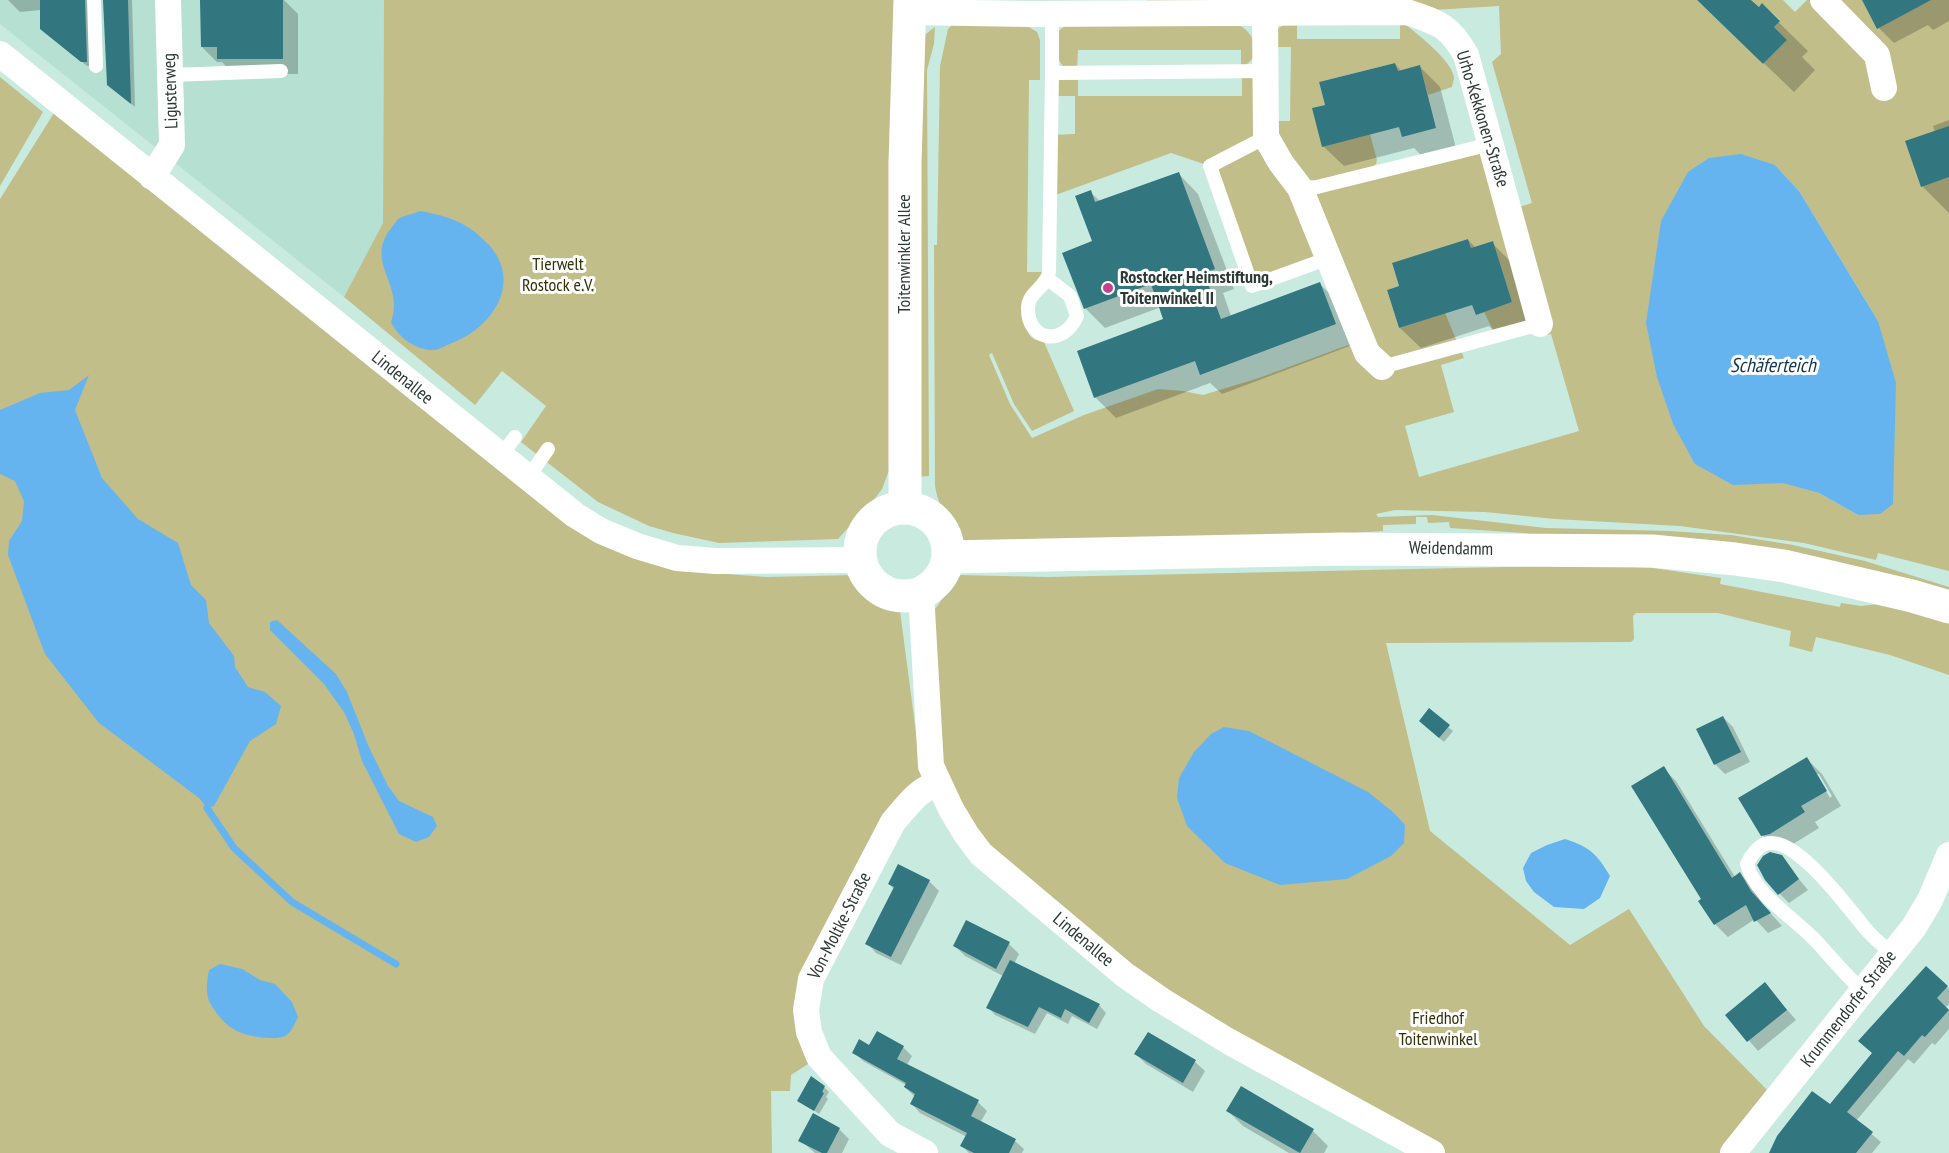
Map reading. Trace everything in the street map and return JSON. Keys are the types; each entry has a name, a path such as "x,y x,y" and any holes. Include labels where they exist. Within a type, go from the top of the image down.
{"street":[{"name":"Ligusterweg","path":"152,177 172,145 168,0"},
{"path":"1823,0 1877,55 1884,88"},
{"name":"Urho-Kekkonen-Straße","path":"910,6 1052,13 1147,6 1265,13 1407,12 1447,28 1457,39 1466,55 1540,324"},
{"name":"Toitenwinkler Allee","path":"905,507 905,162 910,6"},
{"path":"1265,13 1266,137 1281,163 1300,188 1367,353 1382,367"},
{"name":"Lindenallee","path":"0,54 152,177 507,447 527,479 575,515 602,531 637,546 677,558 716,561 860,560"},
{"path":"905,507 925,513 941,527 948,547 948,557 943,572 934,584 921,593 899,596 878,588 864,570 860,560 861,540 870,523 880,514 905,507"},
{"name":"Weidendamm","path":"948,557 1342,549 1652,551 1784,566 1912,596 1949,608"},
{"name":"Lindenallee","path":"921,593 931,766 938,784 966,834 981,854 1125,975 1161,1000 1228,1041 1432,1153"},
{"name":"Von-Moltke-Straße","path":"925,1153 888,1143 819,1056 809,1032 806,1010 811,979 893,822 910,802 930,785 938,784"},
{"name":"Krummendorfer Straße","path":"1733,1153 1914,927 1930,900 1949,855"}],"lane":[{"path":"94,0 96,66"},
{"path":"1048,279 1052,13"},
{"path":"170,75 282,71"},
{"path":"1052,73 1265,71"},
{"path":"1266,137 1210,166 1252,286 1329,258"},
{"path":"1300,188 1317,187 1491,144"},
{"path":"1382,367 1540,324"},
{"path":"527,479 548,449"},
{"path":"1863,991 1848,978 1814,938 1752,878 1747,864 1750,856 1763,844 1769,843 1777,843 1798,855 1833,887 1866,930 1893,954"}],"shaded area":[{"path":"0,0 384,0 383,223 344,297 0,24"}],"green space":[{"name":"Tierwelt Rostock e.V.","path":"384,0 902,0 891,465 882,489 838,539 719,543 649,526 598,502 521,442 546,406 502,371 475,405 344,297 383,223"},
{"path":"1147,0 1697,0 1763,64 1787,40 1774,27 1780,20 1763,4 1759,7 1751,0 1783,0 1795,12 1807,0 1949,0 1949,571 1878,553 1876,560 1804,543 1680,526 1555,519 1485,512 1395,510 1376,514 1378,517 1432,515 1546,528 1731,535 1793,545 1865,561 1949,587 1949,596 1523,533 1450,528 1449,522 1428,523 1427,517 1416,517 1416,524 1383,525 1383,531 1280,538 960,541 955,537 955,523 941,507 935,486 934,245 937,245 940,66 948,29 953,24 1024,24 1037,32 1040,40 1040,80 1029,80 1027,272 1044,272 1024,322 1030,336 1044,342 1074,411 1032,431 1014,404 992,353 989,355 1010,404 1032,438 1084,415 1158,389 1203,395 1259,378 1348,345 1353,349 1329,258 1252,286 1210,166 1171,153 1050,197 1051,135 1075,134 1075,96 1052,96 1052,80 1078,80 1078,96 1242,96 1242,72 1265,71 1266,121 1300,187 1491,144 1509,210 1532,203 1492,62 1501,54 1499,6 1400,12 1147,13","holes":["1775,165 1799,191 1878,321 1858,515 1819,493 1783,482","1468,239 1471,248 1493,241 1512,302 1484,312 1496,336 1540,325 1543,336 1551,334 1579,431 1419,477 1405,426 1454,412 1441,365 1464,358 1445,313 1399,328 1387,290 1399,286 1392,264"]},
{"path":"1400,22 1426,41 1441,56 1452,71 1454,78 1452,87 1428,95 1420,66 1398,71 1395,63 1319,82 1325,105 1313,108 1370,134 1377,160 1372,167 1310,182 1301,179 1270,121 1290,121 1291,47 1271,47 1275,33 1286,24 1297,23 1297,39 1400,39"},
{"path":"1069,24 1236,24 1248,32 1255,45 1255,51 1253,58 1241,67 1241,50 1078,50 1077,69 1063,66 1054,48 1055,37 1062,28"},
{"path":"935,27 934,44 927,70 929,476 915,477 922,37"},
{"path":"0,77 43,112 0,186"},
{"path":"54,113 521,487 700,572 766,577 857,575 900,611 920,763 930,785 811,979 819,1057 791,1075 790,1091 771,1091 772,1153 0,1153 0,199"},
{"name":"Friedhof Toitenwinkel","path":"1597,565 1653,568 1721,578 1720,584 1840,607 1841,603 1861,606 1889,603 1949,621 1949,675 1890,655 1816,637 1812,652 1789,646 1791,631 1718,613 1636,613 1633,616 1634,639 1631,642 1386,643 1430,831 1570,945 1629,909 1704,1026 1772,1095 1723,1153 1432,1153 1228,1041 981,854 938,785 934,610 957,575 1048,577"}],"water":[{"name":"Schäferteich","path":"1741,154 1775,165 1799,191 1878,321 1896,383 1893,504 1880,514 1858,515 1819,493 1783,483 1733,485 1695,464 1673,424 1657,377 1646,323 1661,221 1688,172 1709,158"},
{"path":"420,211 450,218 473,231 489,245 499,260 503,274 503,289 490,315 466,336 435,350 415,346 394,328 391,322 394,309 393,297 383,265 383,243 389,231 398,219"},
{"path":"89,375 75,410 102,478 138,519 178,543 191,585 206,600 209,623 234,656 235,667 248,687 265,692 281,706 276,724 250,741 214,806 207,808 199,798 99,723 45,654 8,555 9,541 22,521 24,501 15,481 0,474 0,410 40,393 69,390"},
{"path":"277,620 336,674 347,692 368,745 388,786 399,801 433,817 437,826 429,837 416,842 399,834 362,761 354,734 344,712 324,684 270,630 270,622"},
{"path":"1224,727 1249,731 1368,792 1405,825 1404,843 1391,856 1347,879 1280,885 1225,863 1187,826 1177,798 1179,778 1194,752 1211,734"},
{"path":"1565,839 1592,852 1610,876 1600,898 1584,909 1554,907 1534,892 1526,881 1523,868 1531,853"},
{"path":"220,964 242,969 260,980 275,984 292,1002 298,1017 290,1032 285,1036 274,1038 260,1037 239,1032 224,1022 210,1003 207,991 209,970"}],"building":[{"path":"40,0 85,0 87,62 81,62 40,29"},
{"path":"103,0 128,0 131,104 107,85"},
{"path":"200,0 283,0 283,59 217,59 217,47 201,47"},
{"path":"1697,0 1751,0 1759,7 1762,3 1780,21 1774,27 1787,40 1763,64"},
{"path":"1862,0 1931,0 1877,29"},
{"path":"1395,63 1398,71 1420,65 1436,128 1402,137 1399,127 1322,147 1312,108 1325,105 1319,82"},
{"path":"1949,126 1949,177 1921,187 1905,141"},
{"name":"Rostocker Heimstiftung, Toitenwinkel II","path":"1179,172 1215,269 1204,273 1221,319 1320,282 1336,324 1200,375 1195,361 1094,398 1077,351 1163,319 1151,284 1084,309 1062,253 1092,241 1075,196 1091,190 1095,202"},
{"path":"1468,239 1471,248 1493,241 1512,302 1476,315 1472,305 1399,328 1387,290 1399,286 1392,263"},
{"path":"1429,708 1450,725 1439,738 1419,721"},
{"path":"1723,716 1741,752 1714,765 1696,729"},
{"path":"1807,757 1827,791 1801,806 1805,812 1770,834 1761,836 1738,798"},
{"path":"1664,766 1732,878 1740,872 1751,891 1771,913 1754,922 1746,905 1714,925 1698,901 1701,899 1631,786"},
{"path":"1770,852 1782,855 1799,879 1778,895 1765,880 1757,865 1763,856"},
{"path":"898,864 930,880 891,957 865,944 894,887 888,884"},
{"path":"966,920 1010,942 996,969 953,946"},
{"path":"1010,960 1100,1004 1089,1023 1065,1009 1061,1018 1039,1007 1028,1027 986,1008"},
{"path":"1926,966 1948,986 1937,998 1949,1010 1925,1037 1922,1035 1904,1056 1898,1051 1847,1112 1873,1132 1856,1153 1769,1153 1777,1136 1812,1091 1830,1104 1872,1053 1858,1041"},
{"path":"1765,982 1787,1010 1747,1042 1725,1015"},
{"path":"877,1031 904,1046 897,1059 979,1100 971,1116 1016,1139 1009,1153 974,1153 960,1146 967,1133 910,1104 915,1094 904,1087 906,1083 852,1053 859,1039 869,1045"},
{"path":"1148,1032 1196,1060 1183,1083 1134,1054"},
{"path":"811,1076 825,1086 822,1092 824,1093 814,1111 797,1101"},
{"path":"1241,1086 1314,1129 1300,1153 1226,1111"},
{"path":"813,1113 840,1128 827,1153 822,1153 798,1141"}],"waterway":[{"path":"207,808 234,848 292,902 396,964"}],"place":[{"name":"Rostocker Heimstiftung, Toitenwinkel II","path":"1108,288"}]}
